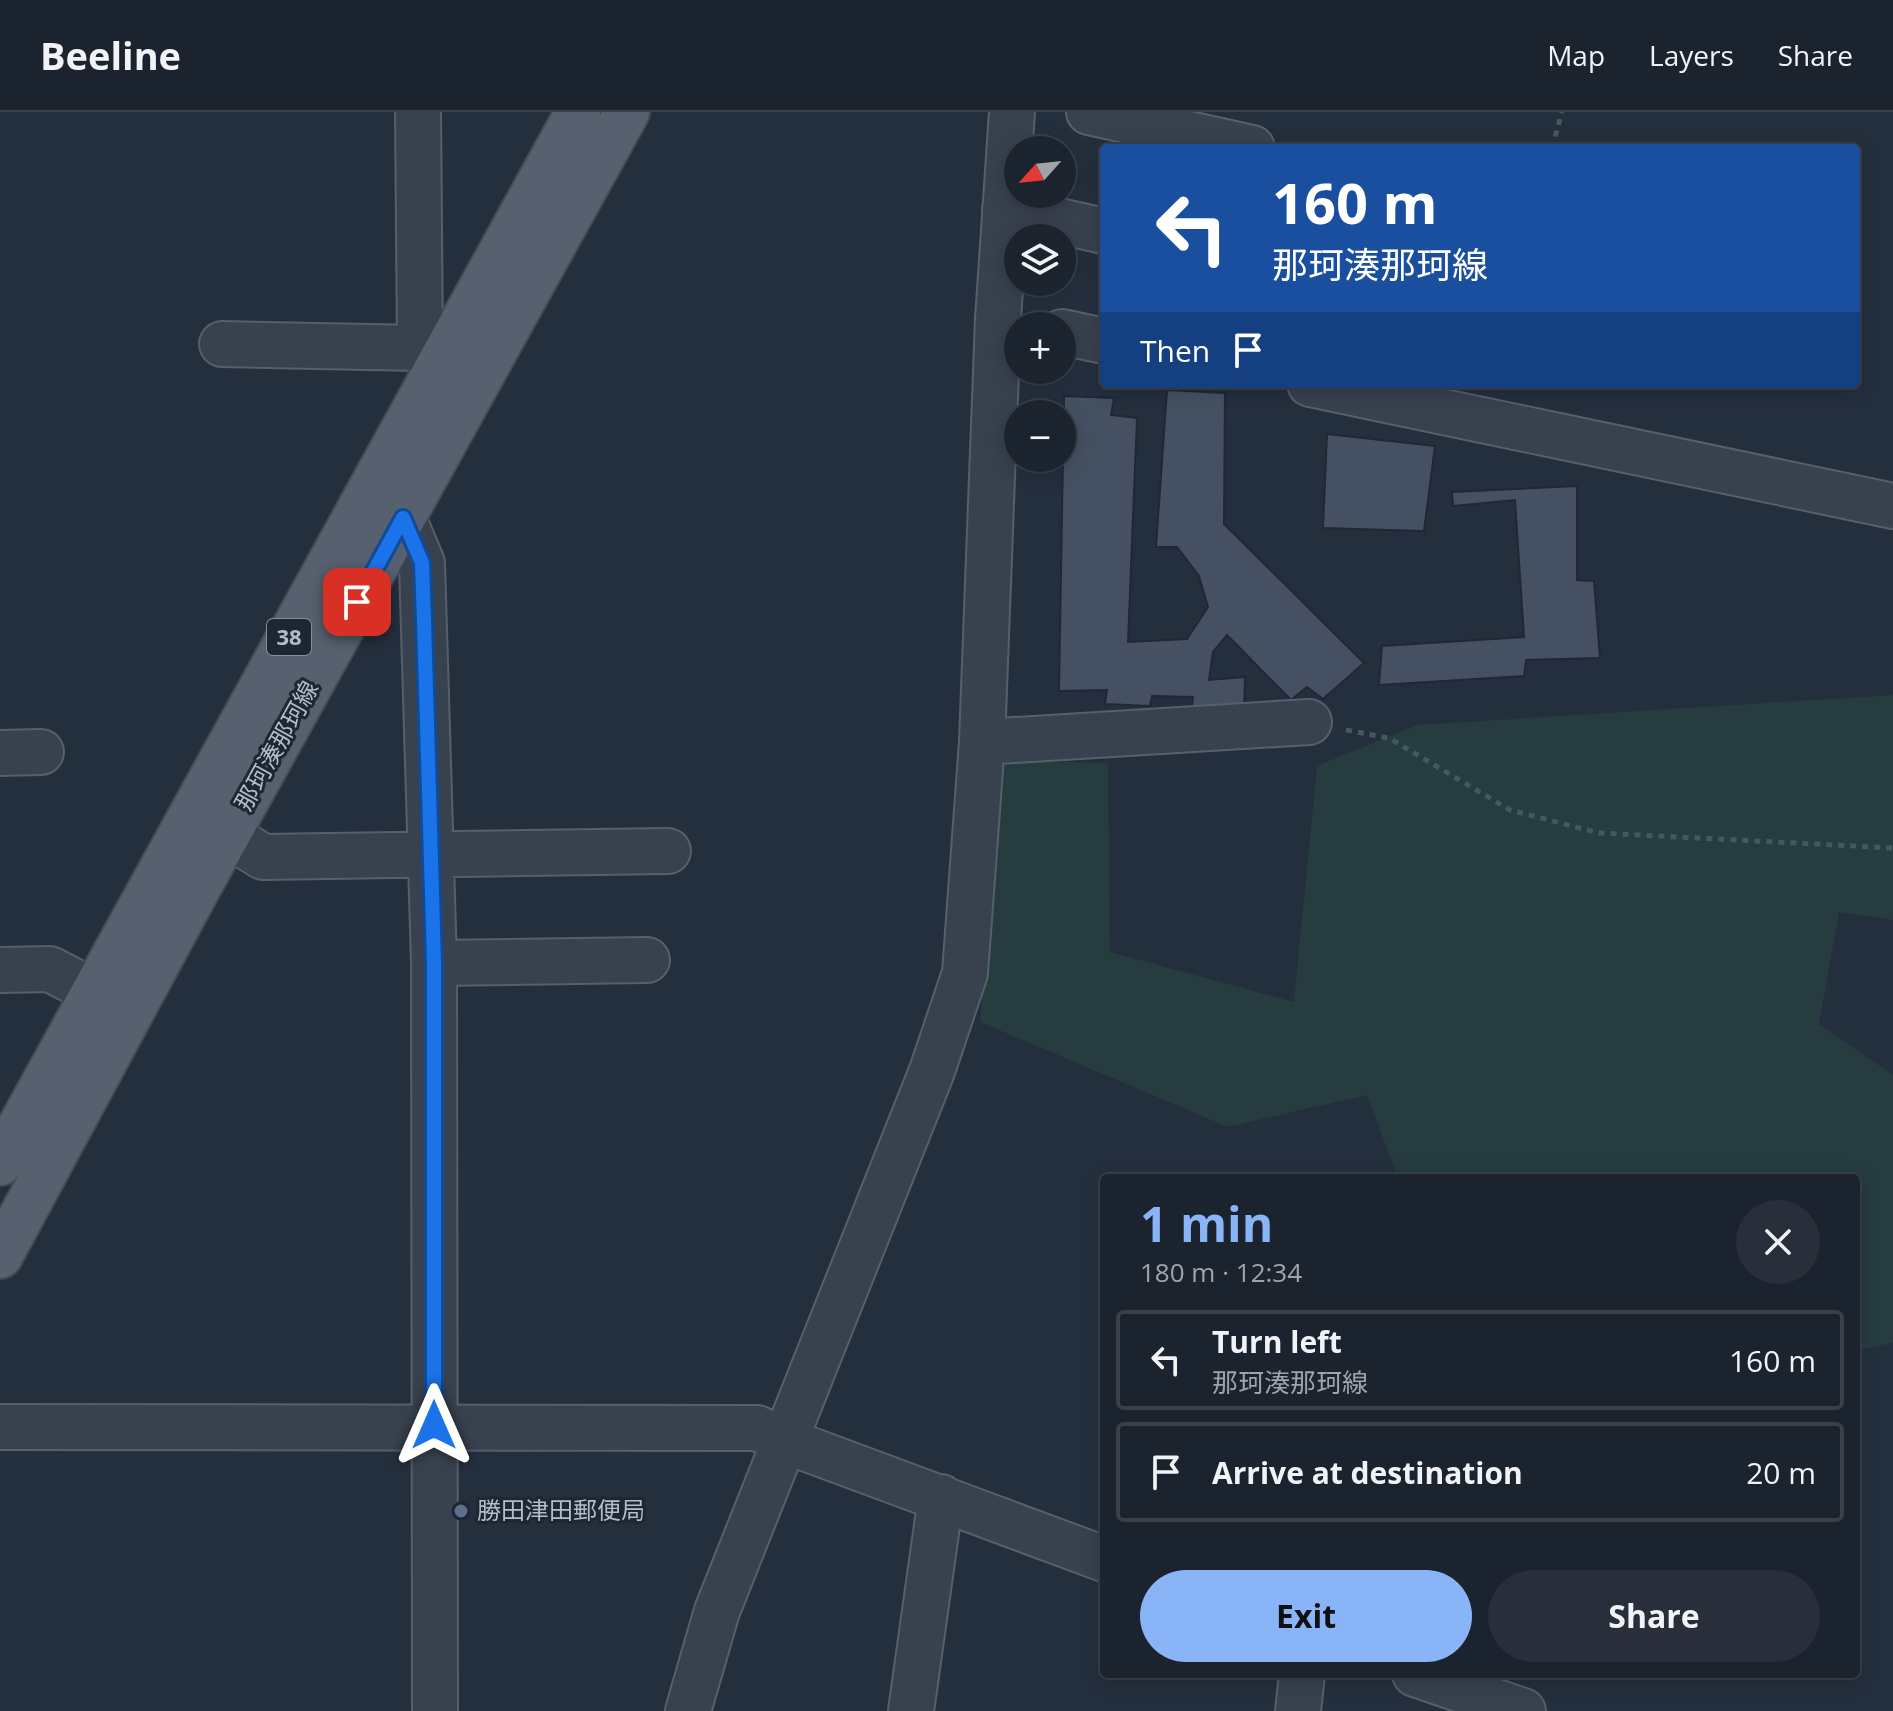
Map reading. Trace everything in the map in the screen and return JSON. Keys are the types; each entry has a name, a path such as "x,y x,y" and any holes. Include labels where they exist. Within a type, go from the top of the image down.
{"main road":[{"name":"那珂湊那珂線","path":"0,1163 94,992 428,357 578,112"},
{"name":"那珂湊那珂線","path":"0,1256 52,1156 627,112"}],"street":[{"path":"222,344 428,357 418,112"},
{"path":"1012,112 1005,209 1014,312"},
{"path":"1089,112 1234,144"},
{"path":"1005,209 1100,230"},
{"path":"1076,335 1100,340"},
{"path":"688,1711 717,1611 932,1071 965,973 1010,384"},
{"path":"1350,388 1478,401 1893,506"},
{"path":"403,518 422,563 432,855 435,1711"},
{"path":"982,742 1309,722"},
{"path":"228,835 263,857 668,851"},
{"path":"434,963 647,960"},
{"path":"0,970 50,969 94,992"},
{"path":"0,1427 434,1425 757,1428 1100,1557"},
{"path":"911,1711 941,1497"},
{"path":"1298,1711 1302,1678"},
{"path":"1427,1678 1523,1711"}],"path":[{"path":"1553,144 1562,112"},
{"path":"1309,722 1389,738 1510,810 1599,833 1893,848"}],"green space":[{"path":"1893,695 1893,920 1839,912 1819,1024 1893,1075 1893,1343 1860,1349 1860,1174 1397,1174 1367,1095 1228,1127 980,1022 998,761 1108,763 1110,952 1294,1002 1317,766 1417,725"}],"building":[{"path":"1167,390 1225,393 1224,524 1364,663 1323,699 1307,687 1291,700 1227,635 1213,652 1209,680 1245,677 1244,712 1191,713 1193,697 1152,696 1150,706 1105,704 1107,690 1059,691 1063,472 1076,472 1076,400 1064,400 1064,396 1114,398 1111,415 1137,418 1128,642 1187,639 1208,607 1199,576 1177,547 1156,547"},
{"path":"1327,434 1435,446 1424,531 1323,528"},
{"path":"1577,486 1577,580 1594,581 1600,658 1526,660 1524,676 1379,685 1382,646 1524,637 1515,500 1453,506 1452,492"}],"place":[{"name":"勝田津田郵便局","path":"461,1511"}],"route":[{"path":"357,602 403,518 422,563 432,855 434,1425"}]}
